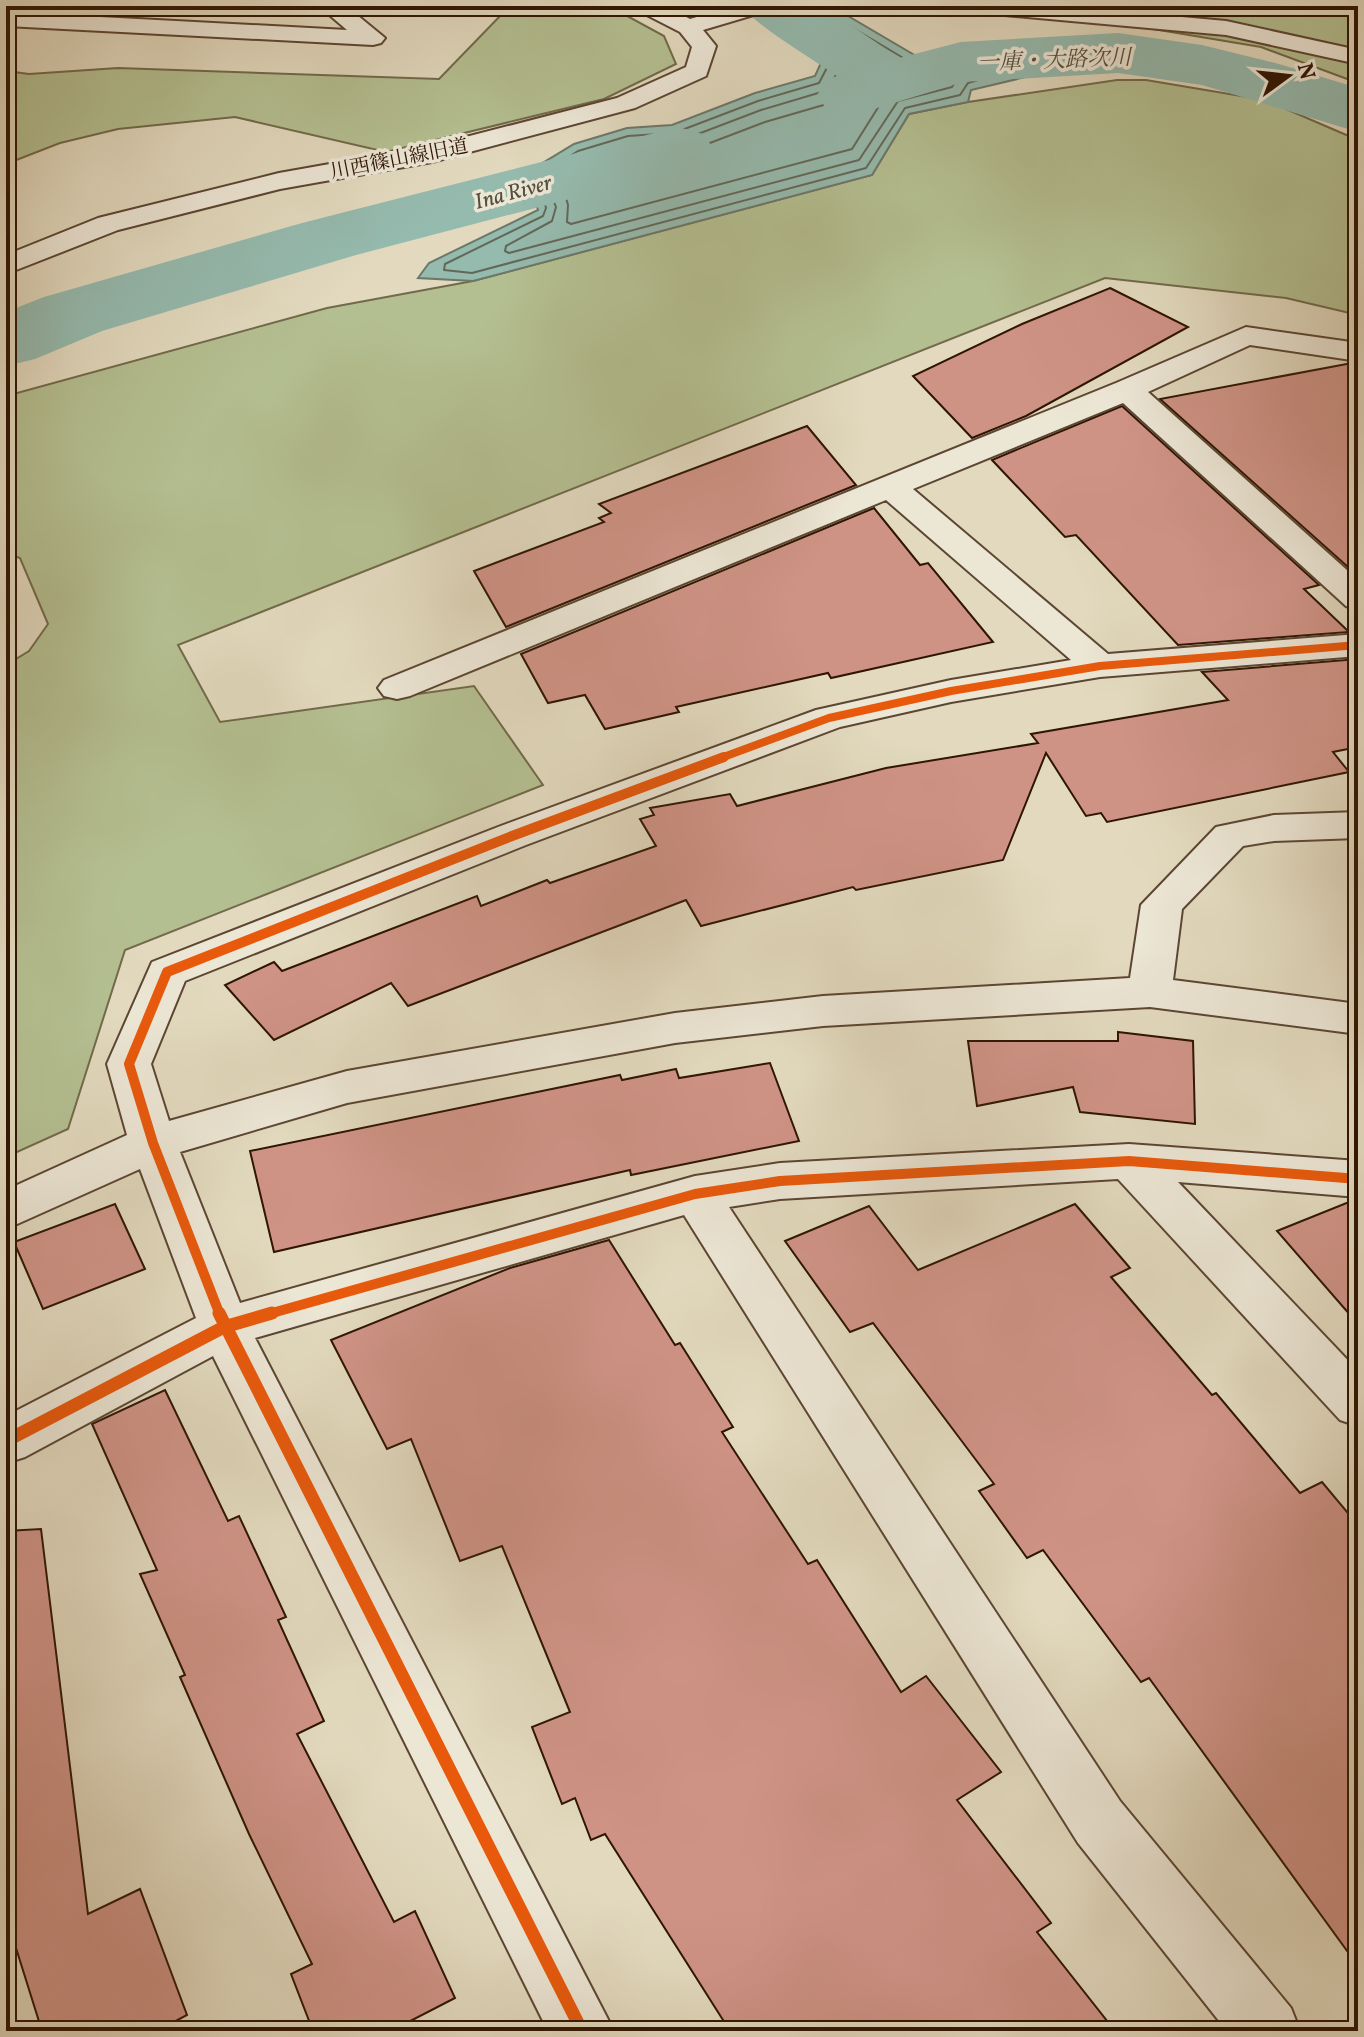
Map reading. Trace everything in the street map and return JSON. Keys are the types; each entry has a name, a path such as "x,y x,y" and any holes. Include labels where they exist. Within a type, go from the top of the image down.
{"street":[{"path":"6,19 373,38 331,6"},
{"path":"647,6 700,24 759,6"},
{"path":"983,6 1226,28 1358,57"},
{"name":"川西篠山線旧道","path":"6,265 108,224 190,202 279,181 432,154 626,103 697,71 704,46 700,24"},
{"path":"397,688 1127,390 1246,336 1358,352"},
{"path":"1127,390 1358,599"},
{"path":"890,486 1100,666"},
{"path":"582,2031 224,1327 153,1143 129,1064 167,972 512,836 829,718 951,691 1100,666 1358,645"},
{"path":"1150,992 1162,905 1230,836 1274,828 1358,825"},
{"path":"6,1211 153,1143 347,1087 675,1028 823,1011 1150,992 1358,1019"},
{"path":"6,1441 224,1327 695,1194 780,1181 1129,1161 1358,1179"},
{"path":"1129,1161 1358,1405"},
{"path":"695,1194 1099,1822 1268,2031"}],"green space":[{"path":"482,6 609,6 664,36 676,64 604,99 386,152 235,117 118,129 60,143 6,164 6,71 29,74 118,68 439,79 501,15"},
{"path":"1014,6 1358,6 1358,83 1261,47"},
{"path":"1117,80 1146,80 1265,100 1358,140 1358,315 1286,298 1105,278 178,645 220,722 474,686 543,785 125,950 68,1129 6,1157 6,665 29,651 48,624 20,558 6,553 6,396 327,308 473,281 872,175 909,114"}],"water":[{"path":"792,6 831,6 923,60 990,46 1005,48 1030,76 971,90 968,102 909,114 872,175 473,281 418,278 429,263 538,210 535,200 503,187 574,144 627,128 672,125 755,93 815,76 825,54 803,33 772,12"}],"building":[{"path":"1110,288 1188,327 1026,416 972,438 913,376 1022,324"},
{"path":"1358,364 1358,576 1160,399"},
{"path":"1122,406 1319,585 1304,589 1349,632 1178,645 1076,535 1065,537 992,460"},
{"path":"807,426 856,485 506,627 474,571 604,522 599,518 611,513 599,504"},
{"path":"874,508 920,565 928,563 993,642 831,678 828,673 676,707 679,712 605,729 585,695 548,703 521,654"},
{"path":"1358,659 1358,747 1333,752 1349,772 1107,822 1101,813 1086,816 1046,753 1003,860 856,890 853,887 701,926 686,900 408,1006 391,983 274,1040 225,985 274,962 282,971 477,896 481,906 547,880 550,883 656,846 640,819 654,815 650,808 730,794 737,806 886,768 1038,743 1031,734 1228,700 1202,672"},
{"path":"1118,1032 1193,1041 1195,1124 1080,1112 1073,1087 977,1106 968,1041 1118,1041"},
{"path":"770,1063 799,1141 631,1175 630,1170 274,1252 250,1151 620,1075 622,1080 676,1069 679,1078"},
{"path":"1358,1200 1358,1324 1277,1231"},
{"path":"115,1204 145,1269 43,1309 14,1242"},
{"path":"1075,1204 1130,1268 1111,1277 1212,1395 1216,1393 1300,1493 1322,1482 1358,1525 1358,1966 1149,1678 1141,1682 1043,1550 1027,1558 979,1491 994,1484 873,1323 850,1332 785,1241 869,1206 918,1270"},
{"path":"609,1240 675,1345 680,1343 733,1427 722,1432 808,1564 817,1560 901,1692 926,1676 1001,1772 957,1800 1051,1923 1037,1932 1115,2031 730,2031 605,1834 591,1840 575,1798 562,1804 532,1727 570,1712 502,1546 460,1561 411,1439 387,1449 331,1340 510,1268"},
{"path":"165,1390 228,1521 239,1516 286,1617 278,1620 324,1721 297,1734 394,1922 415,1911 455,1998 391,2031 313,2031 291,1974 312,1964 249,1834 180,1677 185,1675 140,1574 157,1570 92,1424"},
{"path":"41,1529 88,1914 140,1889 187,2015 157,2031 42,2031 6,1916 6,1531"}],"waterway":[{"name":"Ina River","path":"774,6 789,12 888,81"},
{"name":"一庫・大路次川","path":"888,81 961,62 1118,53 1202,65 1255,78 1358,111"},
{"name":"Ina River","path":"851,95 888,81"},
{"name":"Ina River","path":"6,341 73,314 329,239 678,149"}],"cycle path":[{"path":"582,2031 224,1327 153,1143 129,1064 167,972 512,836 829,718 951,691 1100,666 1358,645"},
{"path":"6,1441 224,1327 695,1194 780,1181 1129,1161 1358,1179"}]}
